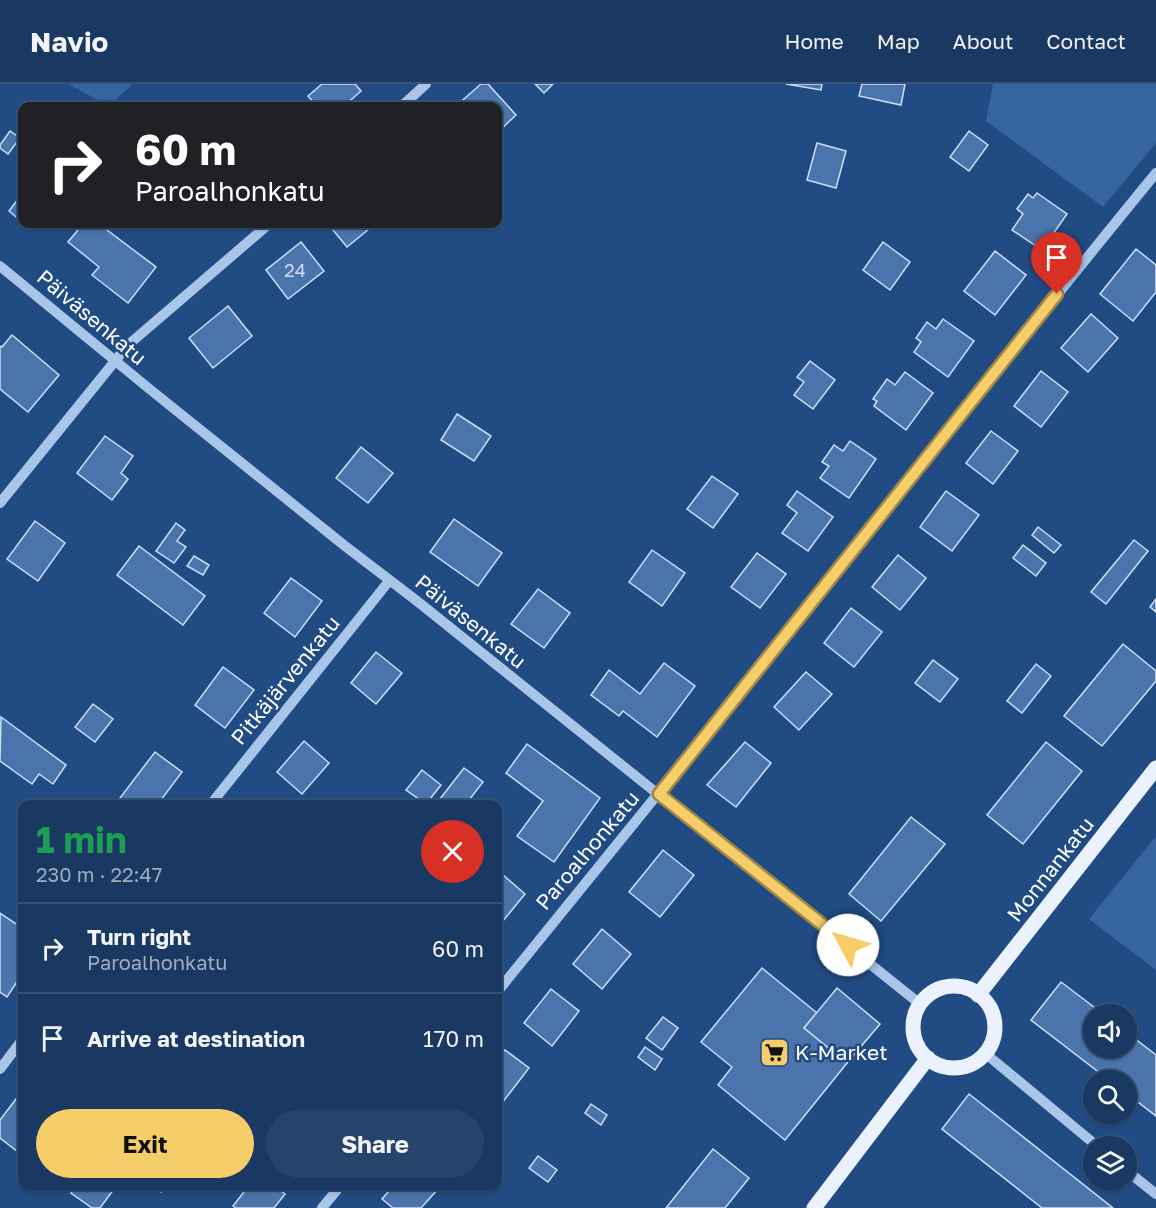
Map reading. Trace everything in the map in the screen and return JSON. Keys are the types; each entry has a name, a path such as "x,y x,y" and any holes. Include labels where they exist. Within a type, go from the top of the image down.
{"main road":[{"name":"Monnankatu","path":"978,995 1156,768"},
{"path":"959,986 972,990 978,995 987,1003 993,1015 995,1028 986,1054 965,1067 951,1068 928,1058 918,1047 914,1033 914,1018 920,1004 928,996 941,989 959,986"},
{"path":"814,1208 928,1058"}],"street":[{"path":"406,102 426,84"},
{"name":"Paroalhonkatu","path":"502,986 576,892 659,794 1020,340 1156,173"},
{"path":"0,503 128,345 264,228"},
{"name":"Päiväsenkatu","path":"0,266 389,581 417,601 920,1004"},
{"name":"Pitkäjärvenkatu","path":"214,800 389,581"},
{"path":"0,1069 18,1045"},
{"path":"986,1054 1085,1136"},
{"path":"1137,1179 1156,1194"},
{"path":"322,1208 336,1190"}],"shaded area":[{"path":"68,84 133,84 113,102 102,102"},
{"path":"993,84 1156,84 1156,143 1103,207 986,121"},
{"path":"1156,836 1156,970 1089,919"}],"building":[{"path":"322,84 355,84 361,91 349,102 313,102 308,96"},
{"path":"481,84 488,84 516,115 502,128 502,102 461,102"},
{"path":"535,84 553,84 544,93"},
{"path":"786,84 822,84 821,90"},
{"path":"862,84 905,84 901,105 859,96"},
{"path":"10,131 18,137 18,141 8,154 0,148"},
{"path":"969,131 988,145 969,171 950,157"},
{"path":"817,143 846,151 836,188 807,180"},
{"path":"1037,193 1067,214 1042,250 1012,230 1023,214 1017,209 1028,194 1033,198"},
{"path":"18,199 18,219 9,211"},
{"path":"80,228 104,228 156,267 128,303 92,275 99,267 68,242"},
{"path":"331,228 370,228 347,247"},
{"path":"301,242 324,271 288,299 266,270"},
{"path":"883,242 910,262 890,290 863,270"},
{"path":"1136,249 1156,265 1156,292 1133,321 1100,294"},
{"path":"995,251 1026,275 995,315 964,291"},
{"path":"228,306 252,336 213,368 189,338"},
{"path":"1091,314 1118,338 1088,372 1061,348"},
{"path":"943,319 974,341 948,377 914,352 921,342 916,338 927,322 936,329"},
{"path":"12,335 59,375 28,412 0,389 0,346 2,347"},
{"path":"810,361 835,380 813,409 794,395 804,382 797,377"},
{"path":"1041,371 1068,392 1041,427 1014,406"},
{"path":"905,372 933,393 906,430 874,406 877,401 873,399 887,379 895,385"},
{"path":"457,414 491,436 474,461 441,440"},
{"path":"991,431 1018,451 993,484 966,463"},
{"path":"105,436 133,456 121,473 128,479 112,500 77,473"},
{"path":"850,441 876,459 849,498 820,478 829,466 822,462 834,445 843,451"},
{"path":"361,447 393,473 368,503 336,478"},
{"path":"712,476 738,494 713,528 687,509"},
{"path":"797,491 833,517 808,551 782,533 797,513 787,505"},
{"path":"946,491 979,515 952,551 920,527"},
{"path":"454,519 502,553 478,586 430,552"},
{"path":"35,521 65,543 38,581 7,559"},
{"path":"176,523 185,530 177,541 186,547 174,563 156,551"},
{"path":"1038,527 1061,545 1054,553 1032,535"},
{"path":"1134,540 1148,551 1106,604 1091,592"},
{"path":"1023,545 1046,563 1036,576 1013,558"},
{"path":"139,546 205,596 183,625 117,575"},
{"path":"652,550 685,573 662,606 629,582"},
{"path":"757,553 786,574 760,608 731,587"},
{"path":"898,555 926,578 900,610 872,587"},
{"path":"194,556 209,565 203,575 187,566"},
{"path":"291,578 322,601 295,637 264,613"},
{"path":"538,589 570,613 544,648 511,624"},
{"path":"1156,599 1156,612 1150,607"},
{"path":"851,608 882,632 854,667 824,643"},
{"path":"1123,644 1156,671 1156,681 1102,746 1064,716"},
{"path":"376,652 402,673 376,704 351,683"},
{"path":"933,660 958,679 940,702 915,683"},
{"path":"664,663 695,686 657,737 623,711 619,716 591,695 609,670 640,694"},
{"path":"1036,664 1051,676 1022,713 1007,701"},
{"path":"223,667 254,690 225,728 195,705"},
{"path":"806,672 832,694 799,730 774,707"},
{"path":"93,704 113,719 95,742 75,727"},
{"path":"1,717 66,765 53,784 39,774 32,784 0,761"},
{"path":"304,741 329,763 302,794 277,772"},
{"path":"745,742 771,763 736,807 707,785"},
{"path":"1046,742 1082,771 1023,844 987,815"},
{"path":"527,744 600,798 554,862 517,836 543,801 506,773"},
{"path":"155,752 182,772 161,800 123,800 120,798"},
{"path":"464,768 483,782 469,800 439,800"},
{"path":"422,770 441,785 429,800 420,800 406,790"},
{"path":"911,817 945,844 881,921 849,894"},
{"path":"663,850 694,875 660,917 629,892"},
{"path":"502,874 525,894 502,922"},
{"path":"0,913 18,925 18,980 7,997 0,992"},
{"path":"602,929 631,954 602,989 573,964"},
{"name":"K-Market","path":"762,968 817,1013 804,1028 847,1063 785,1140 718,1085 732,1067 701,1042"},
{"path":"1061,982 1090,1004 1083,1004 1083,1058 1137,1058 1137,1040 1156,1055 1156,1116 1137,1101 1137,1070 1096,1070 1031,1020"},
{"path":"837,988 880,1024 847,1063 804,1028"},
{"path":"551,989 579,1011 552,1046 524,1023"},
{"path":"663,1017 678,1028 662,1050 646,1038"},
{"path":"645,1047 662,1059 655,1070 638,1057"},
{"path":"505,1050 529,1068 502,1103 502,1053"},
{"path":"969,1094 1083,1184 1083,1190 1090,1190 1113,1208 1042,1208 942,1129"},
{"path":"18,1096 18,1152 0,1138 0,1120"},
{"path":"591,1104 607,1115 601,1125 585,1113"},
{"path":"713,1149 749,1178 725,1208 666,1208"},
{"path":"538,1156 557,1170 548,1182 529,1168"},
{"path":"73,1190 113,1190 100,1208 92,1208 71,1193"},
{"path":"245,1190 280,1190 285,1194 274,1208 236,1208 233,1206"},
{"path":"390,1190 437,1190 421,1208 393,1208 382,1199"}],"place":[{"name":"K-Market","path":"774,1052"}],"route":[{"path":"848,945 659,794 1057,294"}]}
